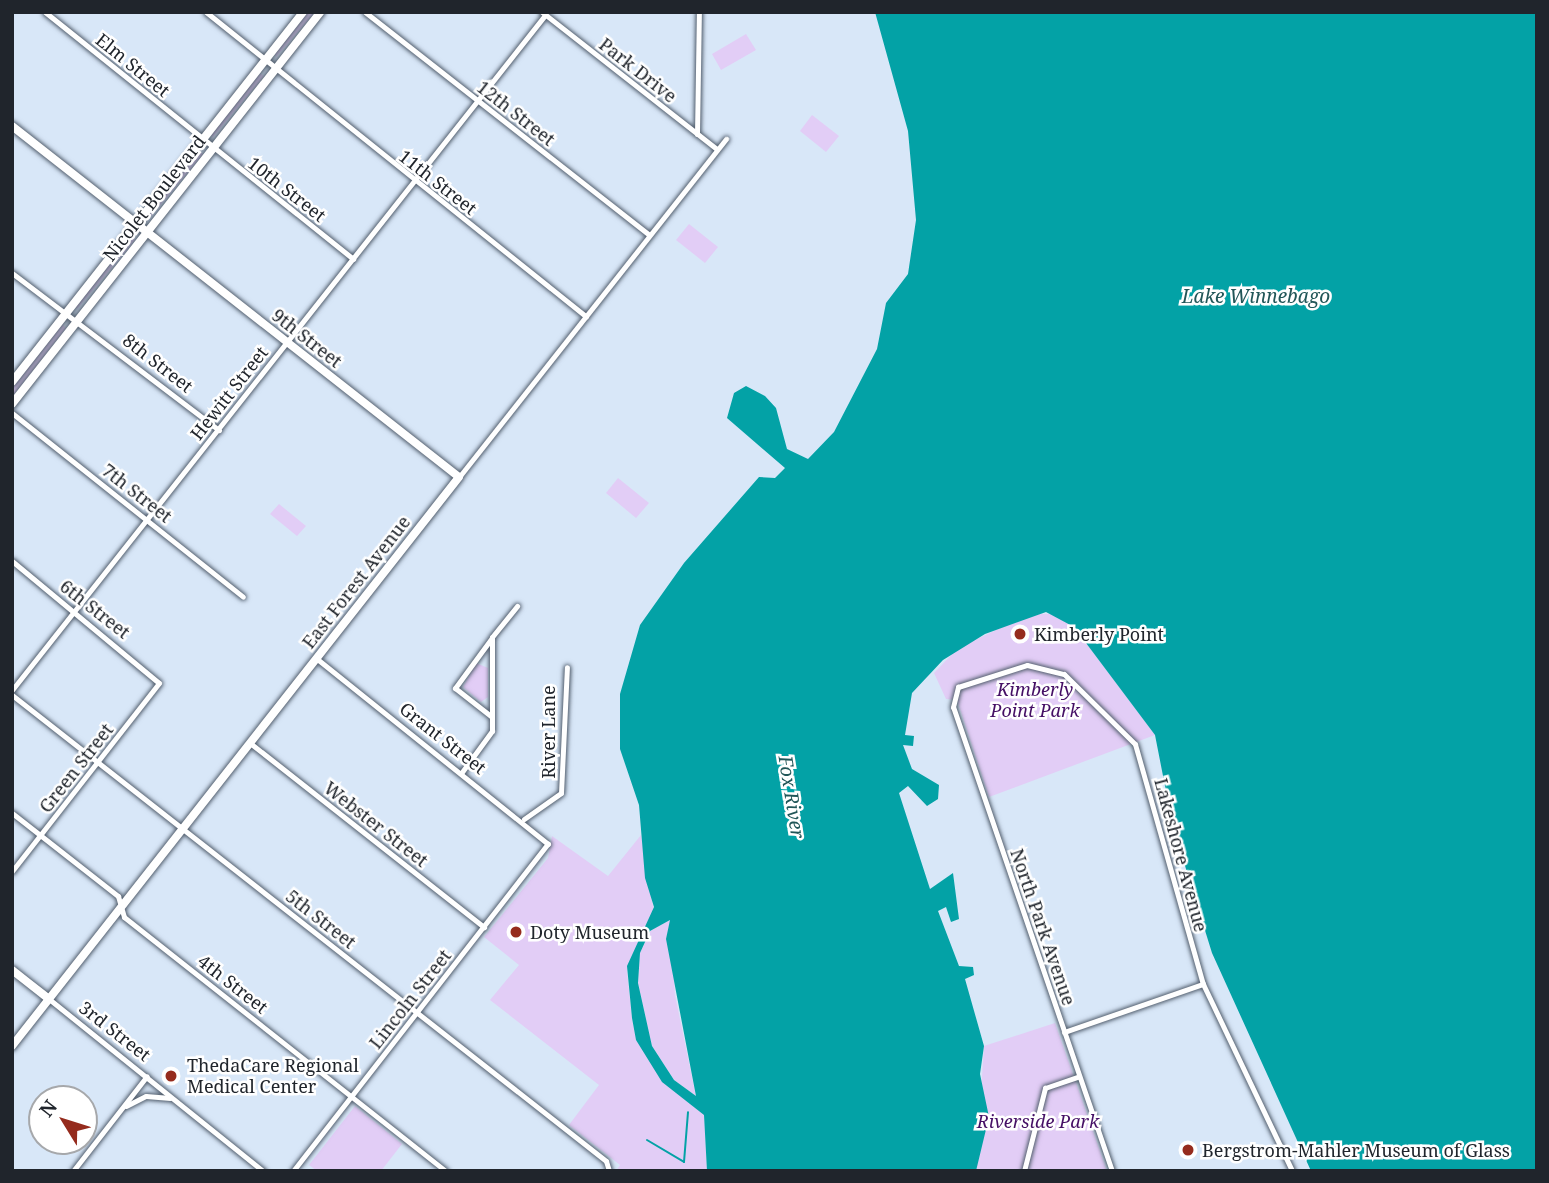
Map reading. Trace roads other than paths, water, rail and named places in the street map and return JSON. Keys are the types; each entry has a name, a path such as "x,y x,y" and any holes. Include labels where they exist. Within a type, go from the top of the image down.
{"street":[{"name":"Elm Street","path":"45,12 203,140"},
{"name":"11th Street","path":"206,12 274,70 586,316"},
{"name":"Nicolet Boulevard","path":"12,382 303,12"},
{"name":"Nicolet Boulevard","path":"12,404 320,12"},
{"name":"12th Street","path":"365,12 649,235"},
{"path":"697,134 699,12"},
{"name":"Hewitt Street","path":"12,692 544,13"},
{"name":"Park Drive","path":"544,13 718,149"},
{"name":"9th Street","path":"12,126 458,477"},
{"name":"East Forest Avenue","path":"12,1046 726,139"},
{"name":"10th Street","path":"203,140 353,259"},
{"name":"8th Street","path":"12,273 78,320 219,430"},
{"name":"7th Street","path":"12,413 243,597"},
{"name":"6th Street","path":"12,561 159,680"},
{"path":"492,718 455,688 517,606"},
{"path":"462,772 488,741 492,718 492,637"},
{"name":"Grant Street","path":"317,658 524,819 548,844"},
{"name":"Lakeshore Avenue","path":"954,691 1018,667 1050,666 1125,732 1139,752 1203,984 1292,1171"},
{"name":"River Lane","path":"524,819 562,789 567,667"},
{"name":"Green Street","path":"12,871 159,680"},
{"name":"North Park Avenue","path":"954,691 960,731 1112,1171"},
{"name":"5th Street","path":"12,692 418,1013 609,1169"},
{"name":"Webster Street","path":"250,743 484,927"},
{"name":"4th Street","path":"12,813 118,896 124,917 446,1171"},
{"name":"Lincoln Street","path":"293,1171 548,844"},
{"name":"3rd Street","path":"12,970 263,1171"},
{"path":"1064,1032 1203,984"},
{"path":"73,1171 147,1076"},
{"path":"1024,1171 1045,1088 1079,1076"},
{"path":"121,1110 146,1096 171,1098"}],"water":[{"name":"Lake Winnebago","path":"875,12 1537,12 1537,1171 1311,1171 1212,953 1173,827 1155,735 1074,627 1046,612 985,634 943,660 912,693 905,735 914,736 913,746 903,745 912,769 939,785 938,799 927,806 908,786 899,793 930,889 953,873 959,919 951,922 946,907 938,911 959,966 973,967 974,975 965,979 984,1046 980,1074 989,1117 976,1171 707,1171 704,1115 662,1082 636,1040 627,966 654,907 645,878 639,805 620,749 620,694 640,625 684,563 759,477 775,478 785,468 727,418 734,393 746,386 765,396 776,408 787,449 808,459 834,432 877,349 886,303 908,274 916,220 908,131","holes":["670,920 666,939 696,1096 674,1080 652,1046 638,983 640,953 650,931"]}],"waterway":[{"path":"647,1140 684,1162 688,1112"}],"place":[{"name":"Kimberly Point","path":"1020,634"},
{"name":"Doty Museum","path":"516,932"},
{"name":"ThedaCare Regional Medical Center","path":"171,1076"},
{"name":"Bergstrom-Mahler Museum of Glass","path":"1188,1150"}],"park label":[{"name":"Kimberly Point Park","path":"1035,700"},
{"name":"Riverside Park","path":"1038,1121"}],"water label":[{"name":"Fox River","path":"791,797"}]}
